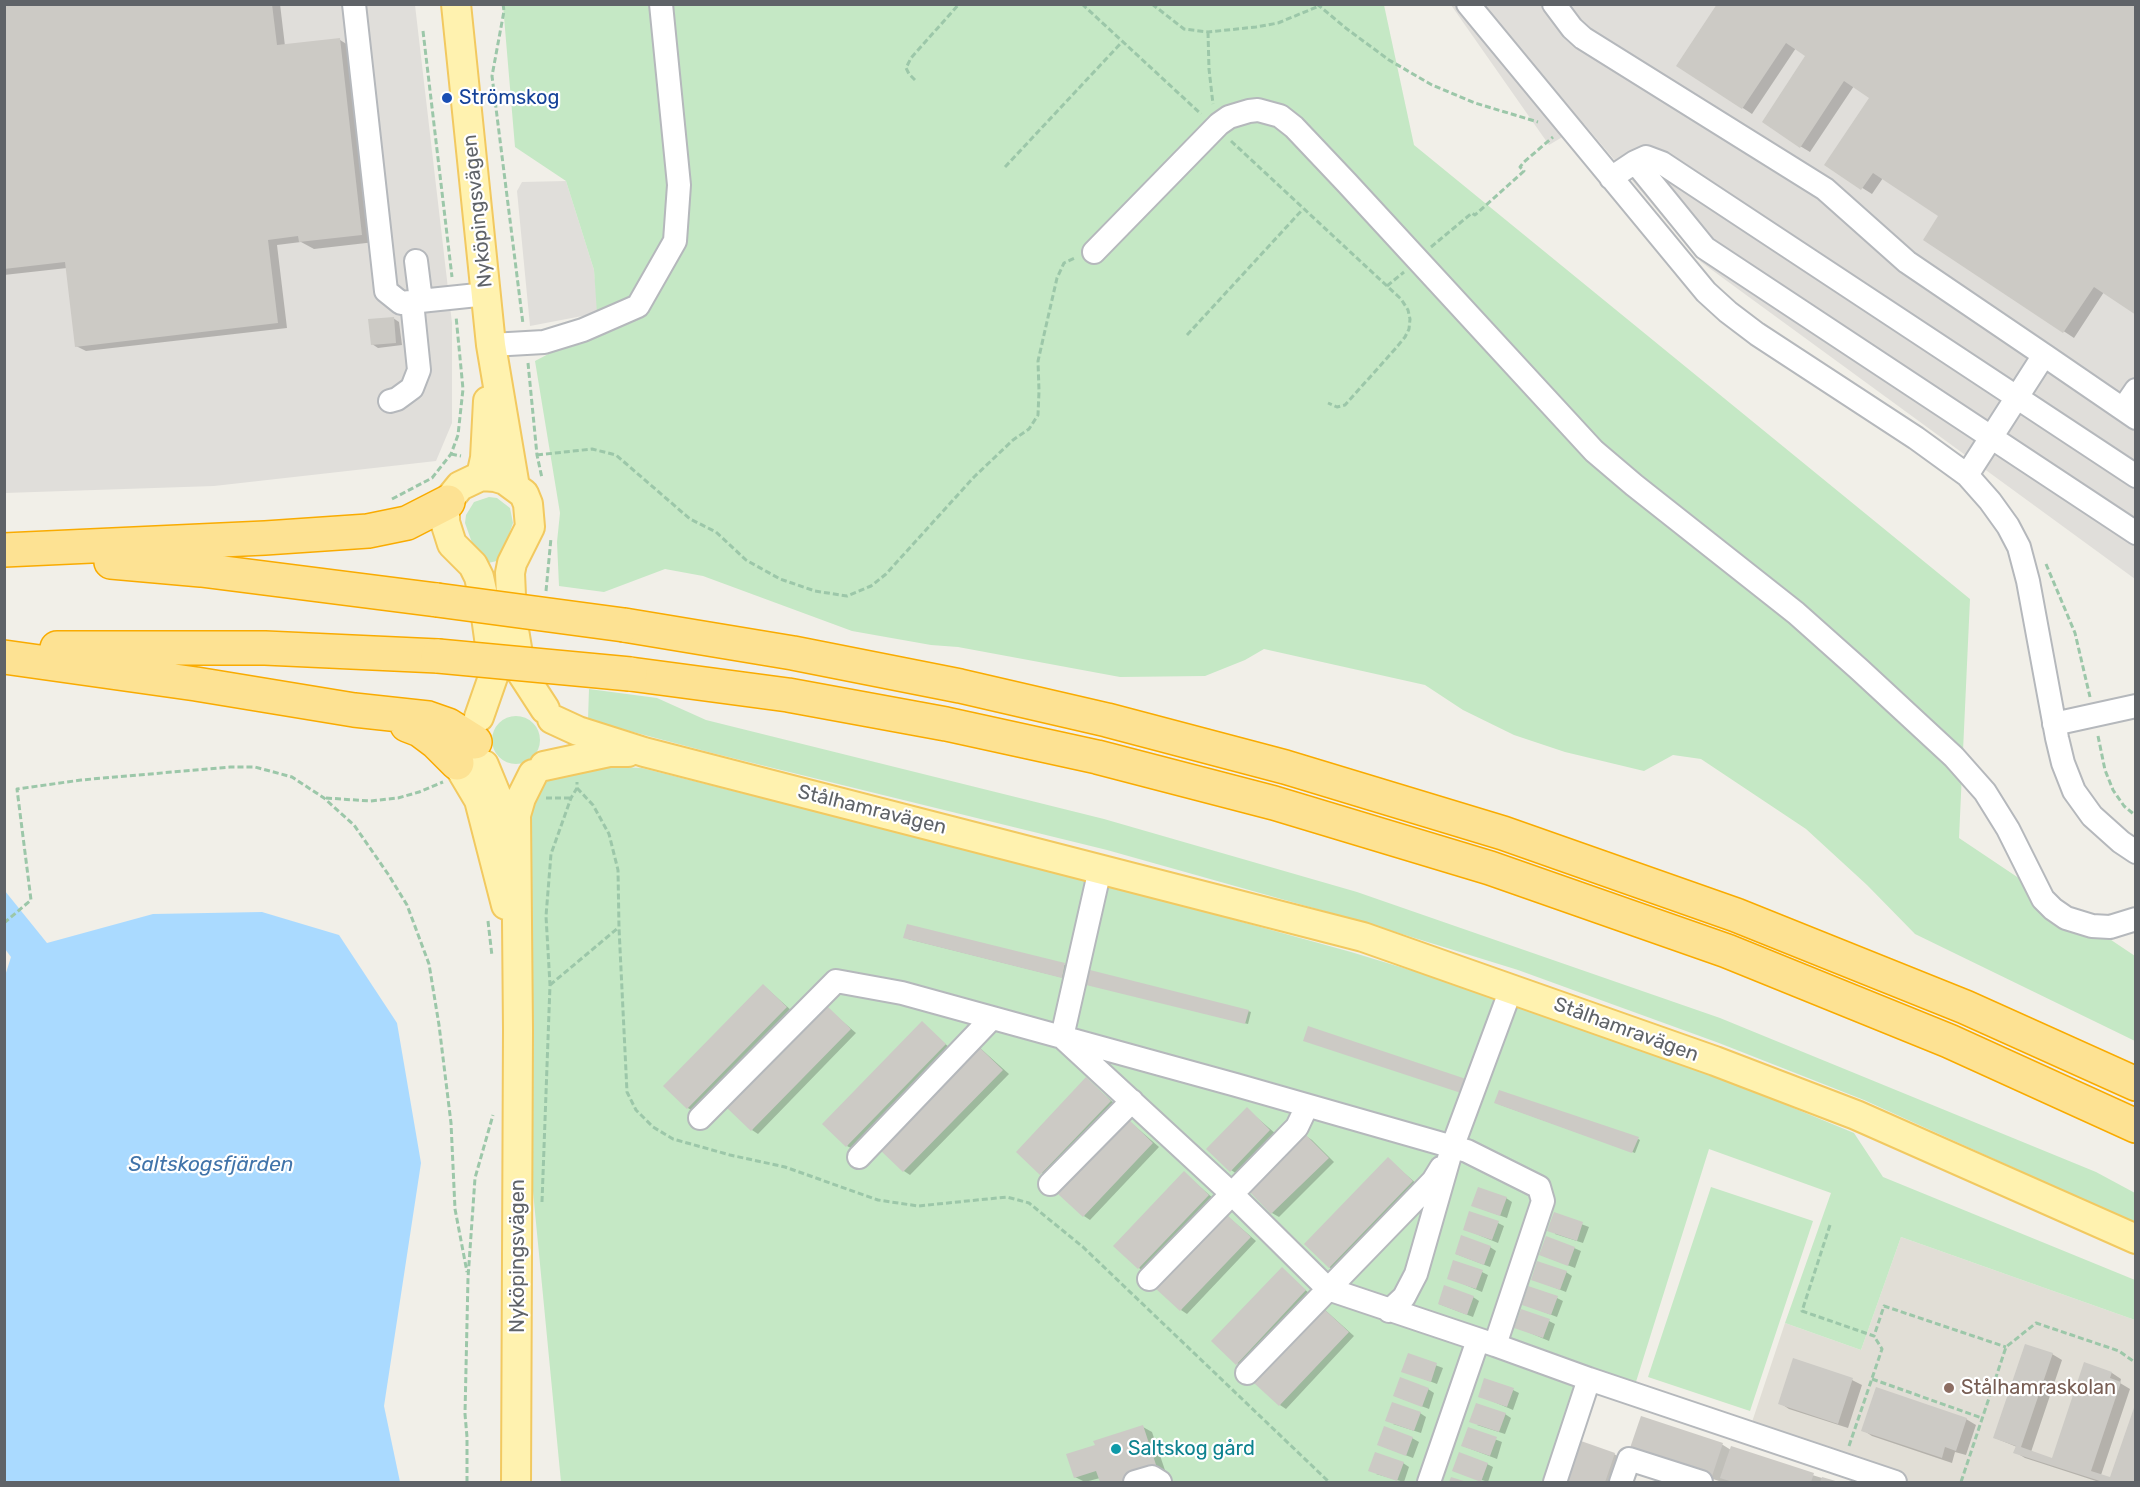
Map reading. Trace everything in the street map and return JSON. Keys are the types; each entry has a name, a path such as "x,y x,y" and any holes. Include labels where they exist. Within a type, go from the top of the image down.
{"highway":[{"path":"4,551 368,531 407,523 448,502"},
{"path":"4,551 201,570 624,625 793,653 960,686 1107,720 1285,767 1503,833 1736,915 1965,1007 2136,1084"},
{"path":"4,649 265,648 438,656 630,674 788,695 946,724 1097,757 1308,813 1490,868 1727,951 1949,1041 2136,1126"},
{"path":"4,657 196,684 354,710 428,718 448,725 469,753"}],"main road":[{"name":"Nyköpingsvägen","path":"456,4 488,294 491,345 515,487 524,494 530,520 530,527 512,563 510,573 512,618 521,672 549,714"},
{"name":"Nyköpingsvägen","path":"481,476 485,458 491,345"},
{"path":"469,753 494,674 485,606 478,577 473,565 453,544 448,534 445,522 446,510 448,502 460,486 481,476 495,477 515,487"},
{"path":"512,696 529,699 549,714 556,739 554,750 538,770 520,778 508,778 494,773 469,753 492,703 512,696"},
{"name":"Stålhamravägen","path":"549,714 578,731 644,752 1363,937 1714,1061 1856,1115 2136,1239"},
{"name":"Stålhamravägen","path":"538,770 609,752 644,752"},
{"name":"Nyköpingsvägen","path":"469,753 518,1030"},
{"name":"Nyköpingsvägen","path":"516,1482 518,1030 516,815 521,798 538,770"}],"street":[{"path":"354,4 386,291 401,303 488,294"},
{"path":"491,345 544,342 583,330 638,306 675,241 679,185 661,4"},
{"path":"1468,4 1557,112 1562,133 1611,178 1706,292 1757,334 1916,438 1967,475 1990,501 2008,526 2019,547 2028,581 2054,724 2063,763 2074,791 2092,816 2136,852"},
{"path":"1554,4 1572,28 1583,38 1825,189 1907,262 2129,413 2136,390"},
{"path":"1094,252 1219,124 1240,113 1258,110 1281,116 1294,127 1594,451 1796,613 1954,758 1985,792 2008,829 2043,899 2053,909 2066,918 2092,926 2110,927 2136,919"},
{"path":"1611,178 1646,157 1662,163 2136,477"},
{"path":"1635,162 1705,248 2136,533"},
{"path":"390,401 398,399 412,388 419,370 416,261"},
{"path":"1967,475 2044,355"},
{"path":"2054,724 2136,706"},
{"path":"1062,1037 1100,869"},
{"path":"700,1118 836,981 902,993 1467,1151 1539,1187 1543,1201 1429,1482"},
{"path":"1389,1311 1404,1297 1416,1274 1452,1148 1511,989"},
{"path":"859,1156 992,1018"},
{"path":"1062,1037 1231,1194 1328,1289 1895,1482"},
{"path":"1050,1184 1132,1101"},
{"path":"1149,1279 1297,1127 1307,1106"},
{"path":"1247,1372 1433,1181 1452,1148"},
{"path":"1555,1482 1589,1379"},
{"path":"1621,1482 1629,1459 1701,1482"},
{"path":"1135,1482 1152,1477 1160,1482"}],"path":[{"path":"503,4 504,11 492,76 537,455 592,449 616,455 690,519 717,532 746,560 780,579 815,591 847,596 871,586 886,574 974,477 1013,440 1029,429 1038,415 1038,361 1057,278 1064,263 1085,253 1094,252"},
{"path":"915,80 906,68 908,63 959,4"},
{"path":"1152,4 1184,29 1208,32 1256,27 1278,22 1318,5 1389,60 1432,85 1475,104 1562,133"},
{"path":"423,31 454,298 462,389 458,435 452,454"},
{"path":"1208,32 1211,90 1219,124 1225,136 1388,286 1408,310 1409,329 1405,337 1345,405 1337,407 1328,402"},
{"path":"1005,167 1122,42"},
{"path":"1438,240 1472,213 1475,215 1524,171 1520,167 1524,162 1562,133"},
{"path":"1186,335 1303,208"},
{"path":"1388,286 1396,279"},
{"path":"2045,562 2075,633 2105,770 2118,799 2136,816"},
{"path":"324,798 370,801 398,798 419,792 469,753"},
{"path":"4,923 31,900 17,789 81,780 230,767 255,767 292,777 324,798 354,825 388,874 407,905 429,964 451,1124 455,1209 468,1278"},
{"path":"577,788 593,805 609,834 618,870 627,1092 636,1110 653,1127 673,1138 730,1155 785,1167 878,1200 918,1206 1007,1197 1029,1203 1083,1247 1329,1482"},
{"path":"542,1208 550,984 546,916 551,854 572,798"},
{"path":"494,966 497,911"},
{"path":"550,984 619,928"},
{"path":"466,1482 468,1278 475,1178 496,1105"},
{"path":"1830,1225 1802,1311 1874,1336 1882,1349 1842,1465"},
{"path":"1874,1336 1884,1306 2006,1347"},
{"path":"1961,1482 2006,1347 2036,1323 2119,1351 2136,1363"},
{"path":"1872,1379 1982,1418"}],"shaded area":[{"path":"4,5 415,5 452,323 452,423 436,461 214,486 5,493"},
{"path":"1451,5 2135,5 2135,579 1701,262 1584,124 1549,145"},
{"path":"566,181 594,270 598,313 530,326 517,191 522,182"},
{"name":"Stålhamraskolan","path":"1901,1237 2135,1320 2135,1482 1911,1482 1751,1425 1785,1323 1861,1350"}],"green space":[{"path":"503,5 1384,5 1414,145 1970,599 1959,838 2135,956 2135,1041 1915,934 1867,885 1806,829 1701,759 1673,755 1644,771 1565,752 1514,735 1463,710 1425,685 1264,649 1245,660 1205,676 1120,677 958,647 931,645 852,631 703,576 665,569 604,592 559,586 557,542 560,513 535,361 598,328 594,270 566,181 515,147"},
{"path":"489,497 497,498 510,508 513,523 501,557 497,561 488,563 476,554 465,523 466,515 474,502"},
{"path":"589,689 657,698 706,720 1104,819 1357,892 1720,1018 2096,1172 2135,1193 2135,1223 1864,1100 1719,1043 1518,970 1363,922 1107,850 716,754 588,720"},
{"path":"516,716 533,723 540,740 533,757 516,764 499,757 492,740 499,723"},
{"path":"585,765 642,768 1115,887 1351,952 1479,991 1709,1073 1854,1133 1883,1177 2135,1280 2135,1320 1901,1237 1861,1350 1785,1323 1831,1193 1709,1149 1635,1385 1587,1369 1549,1482 561,1482 526,1119 524,815 537,788 556,775"},
{"path":"1711,1187 1813,1221 1750,1411 1648,1377"}],"water":[{"name":"Saltskogsfjärden","path":"5,891 47,943 153,914 262,912 339,935 397,1023 421,1163 384,1406 400,1482 5,1482 4,979 11,957 5,949"}],"building":[{"path":"4,4 272,4 277,45 340,38 362,235 299,242 298,236 268,240 278,323 75,347 65,262 4,269"},
{"path":"1717,4 2136,4 2136,315 2094,287 2063,333 1923,240 1938,216 1873,173 1861,190 1824,165 1869,98 1844,81 1800,148 1762,122 1805,56 1786,43 1742,109 1676,66"},
{"path":"394,317 396,343 371,345 368,319"},
{"path":"907,924 1065,963 1062,978 903,938"},
{"path":"1086,969 1249,1010 1245,1024 1082,984"},
{"path":"763,984 787,1007 687,1109 663,1086"},
{"path":"827,1006 851,1029 751,1131 727,1108"},
{"path":"922,1021 946,1044 846,1147 822,1124"},
{"path":"1308,1026 1466,1079 1461,1093 1303,1041"},
{"path":"979,1047 1003,1070 903,1172 879,1149"},
{"path":"1086,1077 1111,1101 1040,1175 1016,1152"},
{"path":"1499,1090 1639,1137 1632,1153 1494,1103"},
{"path":"1247,1107 1270,1130 1230,1172 1206,1149"},
{"path":"1128,1119 1153,1143 1083,1217 1058,1194"},
{"path":"1306,1135 1329,1158 1271,1214 1249,1191"},
{"path":"1388,1157 1413,1181 1329,1268 1304,1244"},
{"path":"1184,1171 1209,1195 1138,1269 1113,1246"},
{"path":"1478,1187 1507,1197 1500,1216 1471,1206"},
{"path":"1469,1211 1499,1221 1492,1240 1463,1230"},
{"path":"1554,1212 1583,1222 1577,1241 1547,1231"},
{"path":"1226,1214 1251,1237 1180,1311 1155,1288"},
{"path":"1461,1235 1491,1246 1484,1265 1455,1254"},
{"path":"1546,1236 1575,1247 1568,1266 1539,1255"},
{"path":"1453,1260 1483,1270 1476,1289 1447,1279"},
{"path":"1537,1261 1567,1271 1560,1290 1531,1280"},
{"path":"1282,1267 1306,1290 1236,1365 1211,1341"},
{"path":"1444,1285 1474,1296 1467,1315 1438,1304"},
{"path":"1528,1286 1558,1296 1551,1315 1522,1305"},
{"path":"1324,1309 1349,1332 1279,1406 1254,1383"},
{"path":"1521,1309 1550,1319 1543,1338 1514,1328"},
{"path":"2025,1344 2053,1353 2021,1447 2052,1458 2084,1362 2112,1372 2110,1378 2121,1382 2091,1471 2110,1477 2136,1402 2136,1482 2103,1482 2013,1453 2016,1446 1993,1438"},
{"path":"1408,1353 1437,1363 1431,1382 1401,1372"},
{"path":"1793,1358 1853,1378 1838,1424 1778,1404"},
{"path":"1400,1377 1429,1388 1422,1407 1393,1396"},
{"path":"1484,1378 1514,1388 1507,1407 1478,1397"},
{"path":"1876,1387 1967,1418 1956,1451 1945,1447 1942,1458 1861,1431"},
{"path":"1392,1402 1421,1412 1414,1431 1385,1421"},
{"path":"1476,1403 1506,1413 1499,1432 1469,1422"},
{"path":"1641,1416 1723,1443 1712,1476 1630,1448"},
{"name":"Saltskog gård","path":"1143,1425 1159,1474 1133,1482 1100,1482 1096,1471 1074,1478 1066,1454 1095,1445 1093,1441"},
{"path":"1384,1426 1413,1437 1406,1456 1377,1445"},
{"path":"1468,1427 1497,1437 1490,1456 1461,1446"},
{"path":"1581,1441 1615,1453 1605,1482 1568,1482"},
{"path":"1731,1446 1814,1473 1811,1482 1733,1482 1720,1478"},
{"path":"1375,1452 1404,1462 1397,1481 1368,1471"},
{"path":"1459,1452 1488,1463 1481,1482 1452,1471"},
{"path":"1451,1477 1467,1482 1449,1482"},
{"path":"1822,1477 1839,1482 1820,1482"}],"place":[{"name":"Strömskog","path":"447,98"},
{"name":"Stålhamraskolan","path":"1949,1388"},
{"name":"Saltskog gård","path":"1116,1449"}]}
